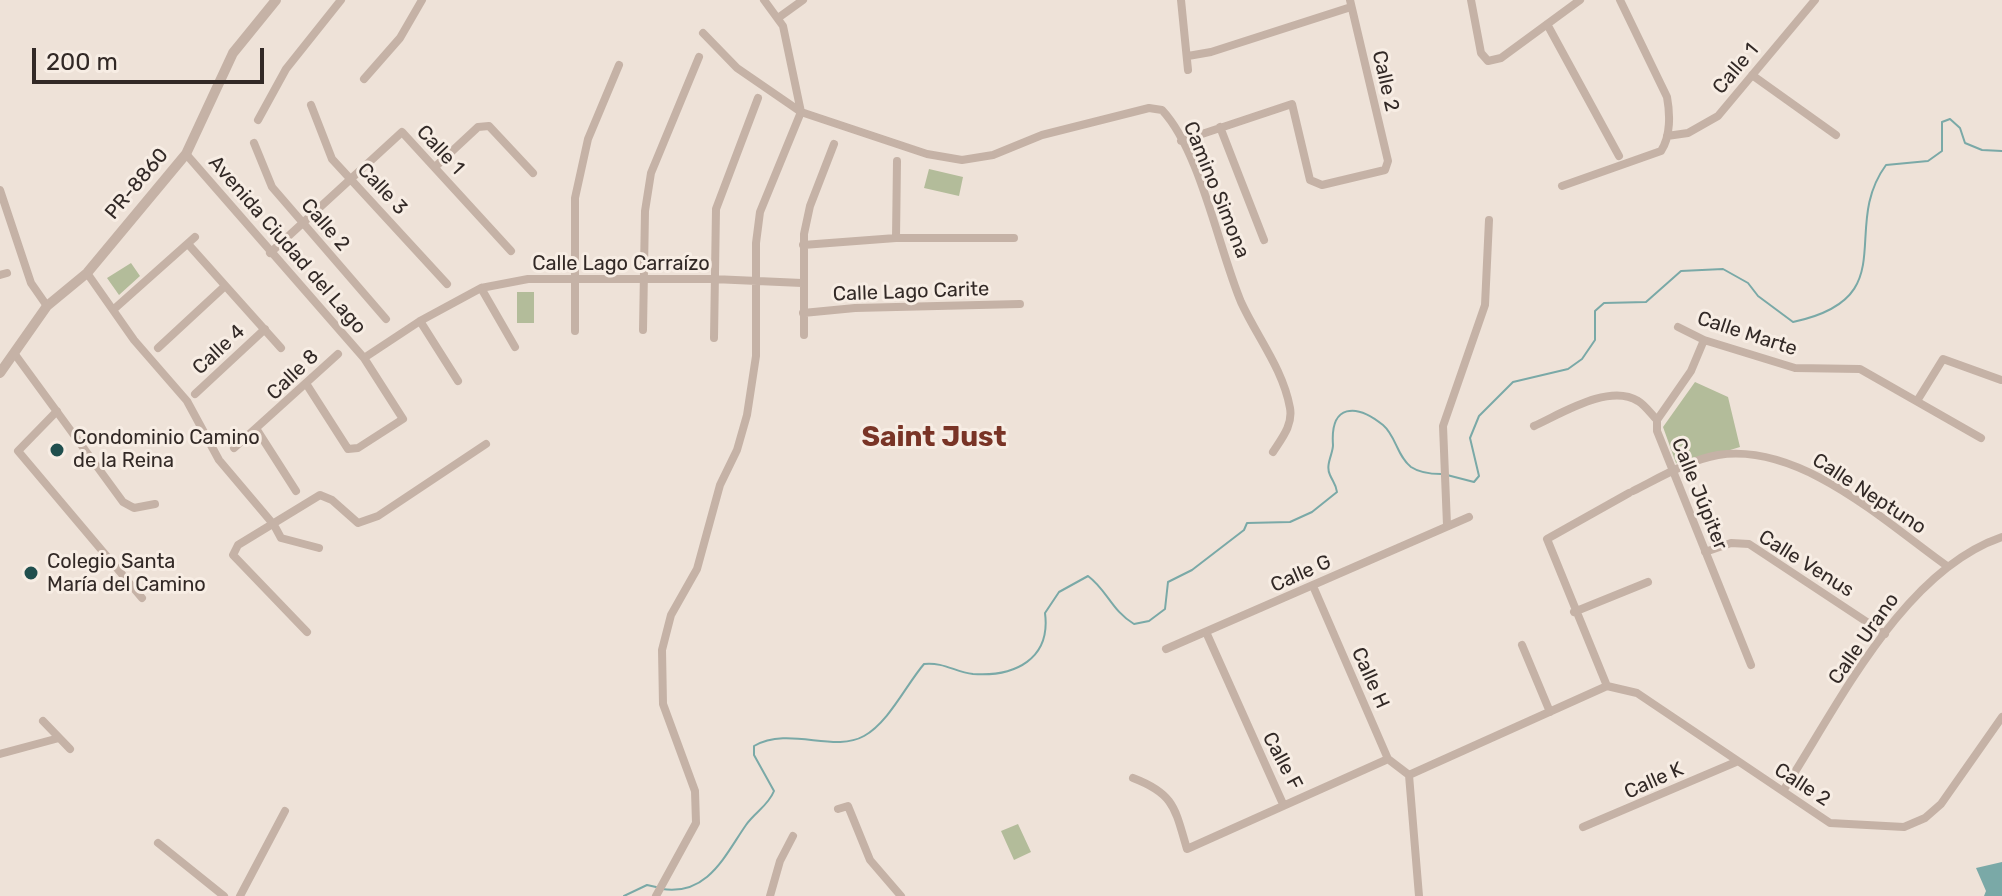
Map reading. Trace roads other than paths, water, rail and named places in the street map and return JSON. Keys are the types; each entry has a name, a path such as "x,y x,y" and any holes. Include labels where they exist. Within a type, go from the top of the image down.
{"street":[{"name":"PR-8860","path":"0,373 47,306 87,273 186,154 233,53 276,0"},
{"path":"258,120 286,69 341,0"},
{"path":"364,79 400,38 422,0"},
{"path":"657,894 696,823 695,791 663,704 662,650 671,615 697,569 720,485 737,450 747,415 756,356 756,243 760,212 801,112 786,34 764,0"},
{"path":"778,18 803,0"},
{"path":"1181,0 1188,70"},
{"path":"1471,0 1481,53 1488,61 1501,58 1580,0"},
{"path":"1562,186 1661,151 1667,136 1667,97 1620,0"},
{"name":"Calle 1","path":"1667,136 1688,133 1709,123 1815,0"},
{"path":"1188,56 1211,52 1350,4"},
{"name":"Calle 2","path":"1220,127 1292,104 1310,180 1322,185 1385,170 1388,161 1350,4"},
{"path":"1547,24 1619,156"},
{"name":"Camino Simona","path":"703,33 737,68 801,112 927,154 962,160 993,155 1042,135 1149,108 1162,110 1181,141 1224,242 1241,301 1272,360 1290,408 1290,425 1273,452"},
{"path":"643,330 645,211 651,173 699,57"},
{"path":"575,331 575,198 588,139 619,65"},
{"path":"1752,75 1836,135"},
{"path":"714,338 716,209 758,98"},
{"name":"Calle 3","path":"311,105 332,159 447,284"},
{"path":"435,167 478,127 489,126 533,173"},
{"path":"1181,141 1220,127 1264,240"},
{"name":"Calle 1","path":"270,253 402,132 511,251"},
{"name":"Calle 2","path":"254,143 272,187 386,319"},
{"path":"804,335 803,245 810,206 834,144"},
{"name":"Avenida Ciudad del Lago","path":"186,154 364,358 403,419 352,450 344,445 307,385"},
{"path":"896,238 897,161"},
{"path":"1,193 3,214 31,283 47,306"},
{"path":"1447,525 1443,426 1485,305 1489,220"},
{"path":"803,245 896,238 1014,238"},
{"path":"113,310 191,241 225,286 281,348"},
{"path":"87,273 187,401 219,460 274,525 281,538 319,548"},
{"name":"Calle Lago Carraízo","path":"364,358 420,321 481,288 528,279 713,279 802,283"},
{"path":"158,348 225,286"},
{"path":"481,288 515,347"},
{"name":"Calle Lago Carite","path":"803,313 855,308 1020,304"},
{"path":"420,321 458,381"},
{"name":"Calle Marte","path":"1678,327 1704,340 1795,368 1860,369 1981,438"},
{"name":"Calle 4","path":"195,394 265,329"},
{"name":"Calle Júpiter","path":"1704,340 1691,371 1657,420 1657,431 1751,665"},
{"path":"14,353 123,502 134,508 155,504"},
{"name":"Calle 8","path":"234,448 338,354"},
{"path":"1917,401 1943,359 2001,380"},
{"path":"1534,426 1591,401 1612,397 1637,400 1657,420"},
{"path":"57,411 18,451 142,598"},
{"path":"257,430 296,491"},
{"path":"307,632 233,555 238,545 320,495 332,500 358,523 378,516 486,444"},
{"name":"Calle Neptuno","path":"1574,612 1547,539 1631,492 1718,455 1761,455 1810,471 1947,566"},
{"name":"Calle G","path":"1166,649 1469,517"},
{"name":"Calle Urano","path":"1783,791 1885,634 1913,597 1947,566 2002,537"},
{"name":"Calle Venus","path":"1705,552 1731,543 1749,544 1885,634"},
{"path":"1419,896 1409,775 1607,686 1574,612 1648,582"},
{"name":"Calle H","path":"1313,586 1388,759 1409,775"},
{"name":"Calle F","path":"1206,632 1283,804 1388,759"},
{"path":"1522,645 1550,712"},
{"name":"Calle 2","path":"1607,686 1637,693 1830,823 1904,827 1925,818 1941,804 2002,717"},
{"path":"43,721 70,749"},
{"path":"0,754 59,738"},
{"name":"Calle K","path":"1583,827 1736,762"},
{"path":"1133,778 1164,792 1176,811 1187,849 1283,804"},
{"path":"838,809 848,806 870,860 901,896"},
{"path":"240,896 285,811"},
{"path":"770,896 780,861 793,836"},
{"path":"158,843 224,896"}],"water":[{"path":"2002,862 2002,896 1984,896 1986,891 1976,868"}],"waterway":[{"path":"1447,475 1474,482 1479,476 1470,438 1479,416 1513,382 1568,369 1582,359 1595,340 1595,311 1604,303 1646,302 1681,271 1723,269 1748,283 1758,296 1793,322 1827,311 1848,296 1859,279 1864,258 1867,213 1873,189 1886,165 1928,161 1942,151 1942,122 1950,119 1960,128 1965,143 1982,150 2002,151"},
{"path":"662,889 692,886 703,880 771,796 774,791 754,755 754,746 782,738 839,742 864,736 889,713 924,664 938,664 973,674 1016,668 1036,653 1045,629 1045,613 1059,592 1088,576 1126,619 1134,624 1149,621 1165,609 1168,582 1192,570 1244,530 1247,523 1290,522 1312,512 1337,492 1329,463 1336,421 1347,411 1363,413 1383,425 1411,467 1425,473 1441,474"},
{"path":"624,896 647,885 656,887"}],"place":[{"name":"Condominio Camino de la Reina","path":"57,450"},
{"name":"Colegio Santa María del Camino","path":"31,573"}],"district":[{"name":"Saint Just","path":"934,438"}]}
